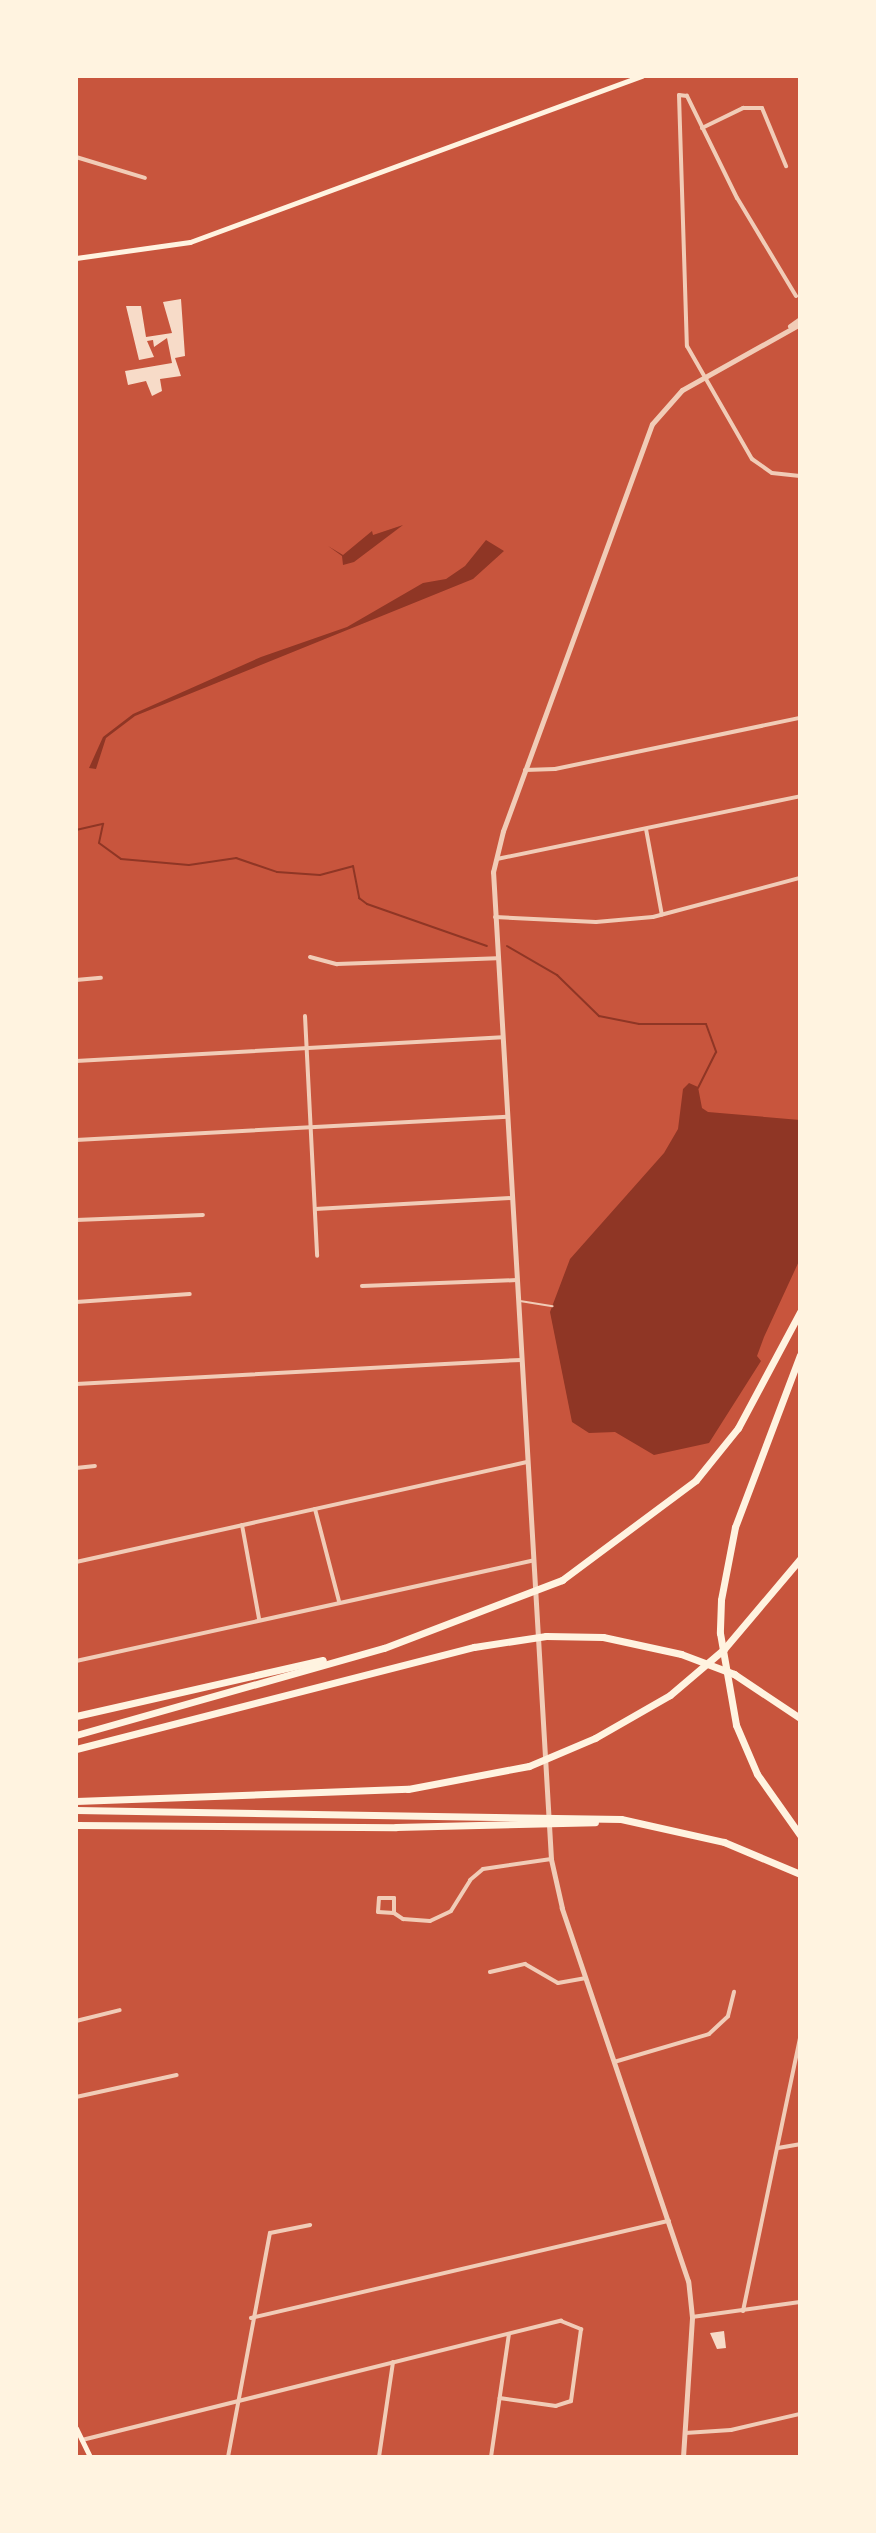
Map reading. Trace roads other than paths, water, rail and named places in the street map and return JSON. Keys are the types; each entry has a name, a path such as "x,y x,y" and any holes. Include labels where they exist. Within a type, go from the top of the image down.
{"highway":[{"path":"76,1735 352,1656 524,1598 562,1580 696,1480 738,1428 800,1312"},
{"path":"800,1355 735,1527 721,1600 720,1633 736,1725 757,1774 800,1835"},
{"path":"76,1801 408,1789 529,1766 559,1755 656,1703 724,1649 767,1602 800,1559"},
{"path":"76,1749 513,1640 546,1636 603,1637 681,1654 734,1674 800,1718"},
{"path":"76,1716 352,1656"},
{"path":"76,1810 558,1815 621,1819 724,1842 800,1874"},
{"path":"76,1825 571,1824 621,1819"}],"main road":[{"path":"76,258 128,255 190,242 642,76"},
{"path":"76,2428 90,2457"}],"street":[{"path":"796,296 687,96 677,98 687,262 685,331 703,378 752,459 772,473 800,476"},
{"path":"702,128 743,108 762,108 786,166"},
{"path":"76,157 145,178"},
{"path":"683,2457 692,2317 688,2281 585,1978 551,1859 497,958 495,859 647,435 668,401 800,322"},
{"path":"525,770 555,769 800,718"},
{"path":"495,859 800,796"},
{"path":"646,829 662,915"},
{"path":"495,917 596,922 662,915 800,878"},
{"path":"310,957 337,964 497,958"},
{"path":"76,980 101,978"},
{"path":"305,1016 317,1256"},
{"path":"76,1061 502,1037"},
{"path":"76,1140 507,1117"},
{"path":"315,1209 511,1198"},
{"path":"76,1220 203,1215"},
{"path":"362,1286 517,1280"},
{"path":"76,1302 190,1294"},
{"path":"76,1384 522,1360"},
{"path":"76,1562 528,1462"},
{"path":"76,1468 95,1466"},
{"path":"315,1509 339,1601"},
{"path":"242,1525 259,1619"},
{"path":"76,1661 534,1560"},
{"path":"394,1913 394,1898 382,1896 378,1912 394,1913 412,1921 437,1919 451,1911 470,1880 483,1869 551,1859"},
{"path":"490,1972 525,1964 558,1983 585,1978"},
{"path":"614,2062 709,2034 728,2016 734,1992"},
{"path":"76,2021 120,2010"},
{"path":"743,2311 797,2066 800,2037"},
{"path":"76,2097 177,2075"},
{"path":"778,2148 800,2144"},
{"path":"251,2318 669,2221"},
{"path":"228,2457 235,2401 270,2233 310,2225"},
{"path":"692,2317 800,2302"},
{"path":"82,2440 509,2334 576,2323 582,2337 571,2401 556,2406 500,2398"},
{"path":"491,2457 509,2334"},
{"path":"379,2457 393,2362"},
{"path":"685,2433 731,2430 800,2414"}],"lane":[{"path":"519,1301 553,1306"}],"waterway":[{"path":"76,830 103,824 99,843 121,859 189,865 236,858 277,872 320,875 353,866 359,898 367,904 487,946"},
{"path":"507,946 557,975 599,1016 639,1024 706,1024 716,1052 698,1088"}]}
